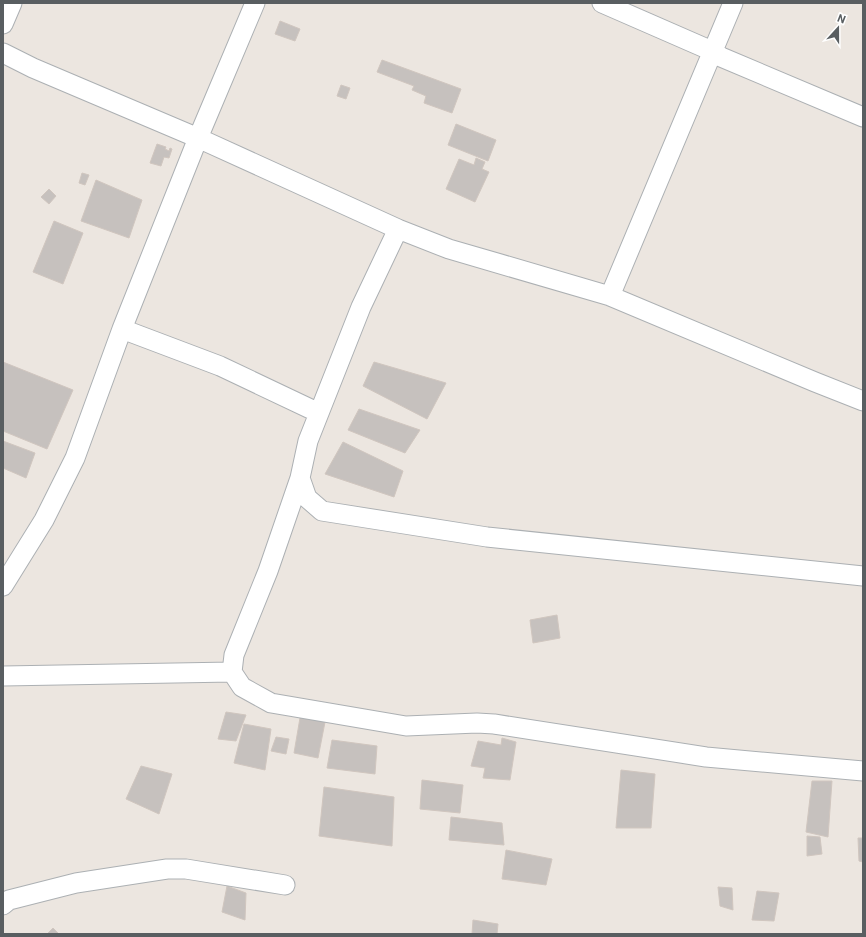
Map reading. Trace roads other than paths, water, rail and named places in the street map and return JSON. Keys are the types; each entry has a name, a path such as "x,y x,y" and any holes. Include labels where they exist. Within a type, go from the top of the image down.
{"street":[{"path":"3,24 12,3"},
{"path":"3,586 44,520 75,458 122,329 198,138 255,3"},
{"path":"602,3 863,117"},
{"path":"610,296 732,3"},
{"path":"3,53 33,68 198,138 398,229 449,249 610,296 863,401"},
{"path":"398,229 361,307 308,441 300,478 268,571 234,655 232,672 242,687 271,704 406,726 477,723 494,724 706,758 863,772"},
{"path":"122,329 220,366 319,413"},
{"path":"300,478 307,498 322,511 487,537 863,576"},
{"path":"3,676 232,672"},
{"path":"3,905 9,900 76,883 167,869 186,869 226,877 285,885"}]}
